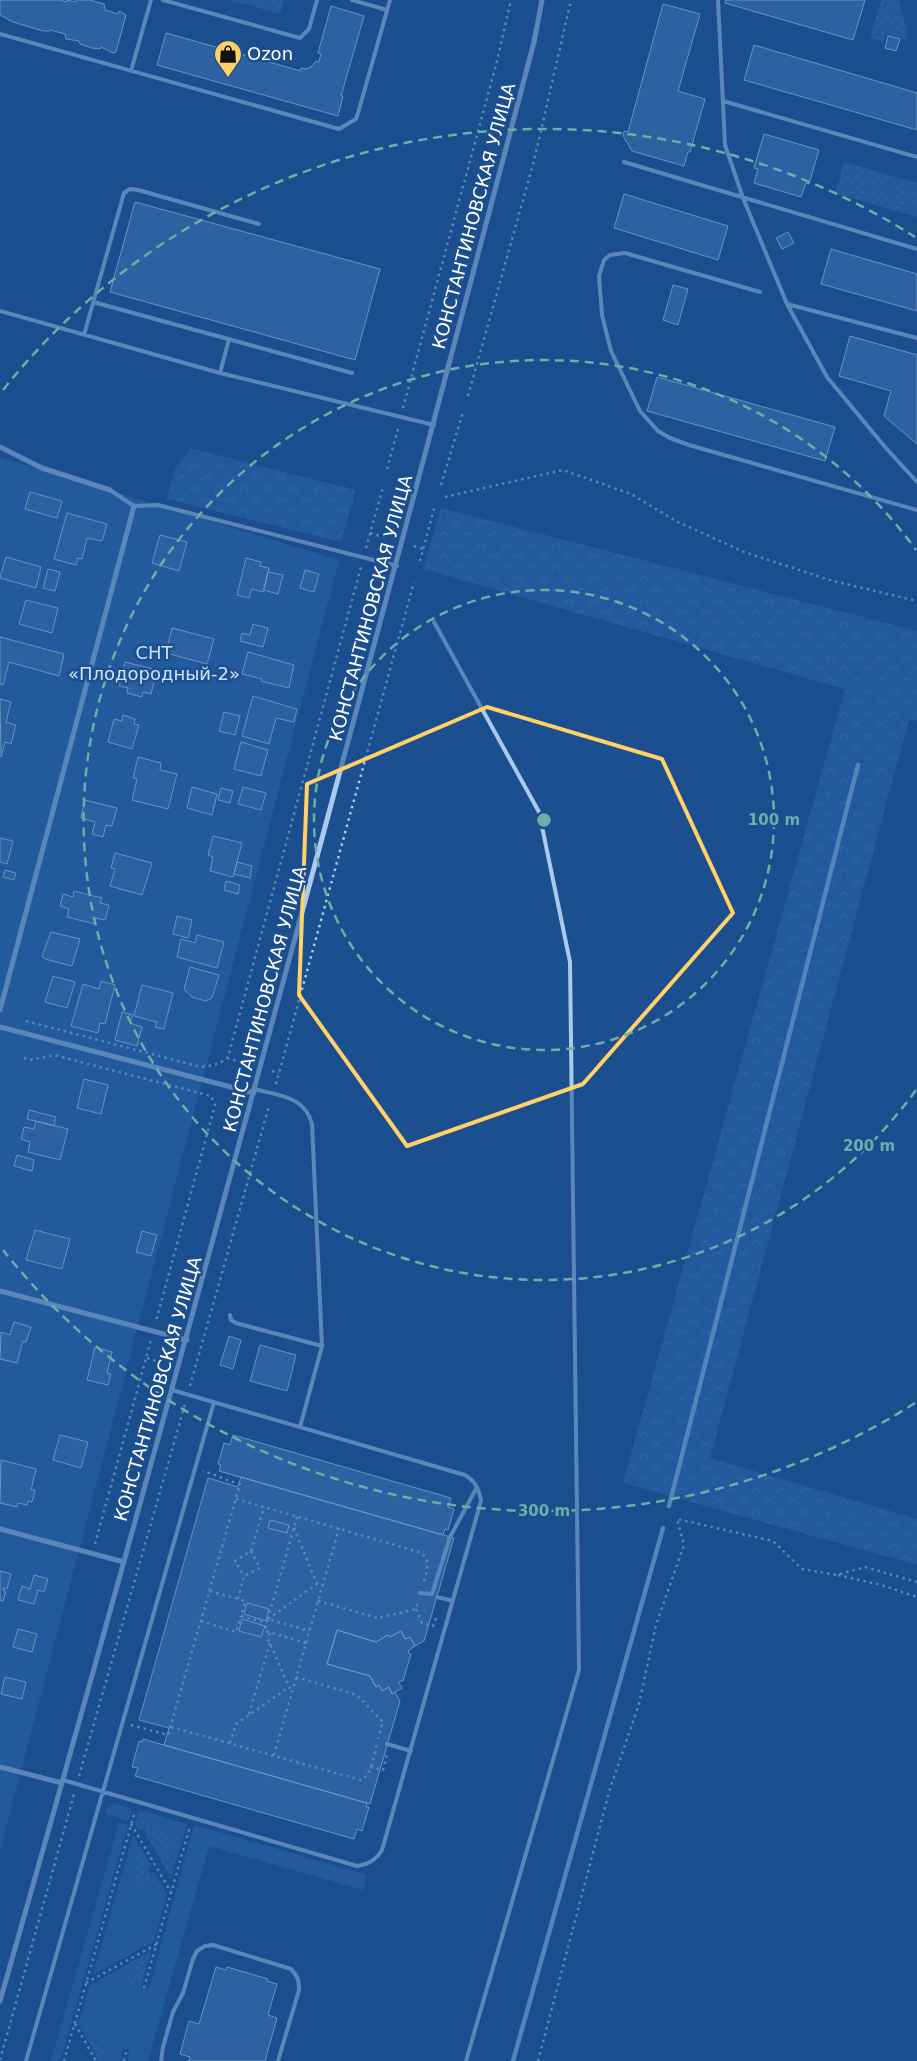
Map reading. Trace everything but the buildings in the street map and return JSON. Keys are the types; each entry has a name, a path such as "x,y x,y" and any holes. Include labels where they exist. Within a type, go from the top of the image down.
{"street":[{"name":"КОНСТАНТИНОВСКАЯ УЛИЦА","path":"0,2001 187,1340 255,1091 397,566 534,42 542,0"},
{"path":"0,447 42,468 110,490"},
{"path":"0,1010 134,506"},
{"path":"0,1027 255,1091"},
{"path":"0,1291 187,1340"},
{"path":"0,1529 124,1562"},
{"path":"0,1767 63,1782"}],"lane":[{"path":"131,71 151,0"},
{"path":"163,0 300,38 308,29 317,0"},
{"path":"352,0 387,10"},
{"path":"0,34 339,129 356,119 390,0"},
{"path":"718,0 725,145 743,198 787,304 827,377 885,447 917,482"},
{"path":"723,101 917,157"},
{"path":"624,162 917,249"},
{"path":"84,335 120,201 124,193 130,189 259,224"},
{"path":"760,292 625,253 610,255 604,260 599,276 602,315 611,351 640,411 658,431 689,445 917,510"},
{"path":"93,302 352,373"},
{"path":"787,304 917,338"},
{"path":"0,311 220,373 434,425"},
{"path":"220,373 229,339"},
{"path":"110,490 134,506 158,505 397,566"},
{"path":"434,622 539,812 570,962 578,1670 466,2061"},
{"path":"255,1091 297,1101 306,1107 312,1124 322,1346 300,1427"},
{"path":"230,1315 231,1320 236,1323 322,1346"},
{"path":"63,1782 77,1784 357,1866 367,1864 377,1858 382,1850 481,1502 477,1487 473,1480 466,1475 172,1390"},
{"path":"26,2061 214,1402"},
{"path":"420,1593 432,1594 450,1537 477,1487"},
{"path":"437,1597 453,1601"},
{"path":"387,1744 410,1751"},
{"path":"161,2061 173,2012 183,1993 197,1950 213,1945 291,1969 296,1974 299,1990 278,2061"}],"path":[{"path":"403,410 496,65 511,0"},
{"path":"468,396 534,161 571,0"},
{"path":"441,485 463,412"},
{"path":"387,469 399,424"},
{"path":"445,497 563,470 631,494 676,521 744,552 833,581 917,602"},
{"path":"366,548 382,487"},
{"path":"420,561 435,505"},
{"path":"370,534 387,538"},
{"path":"414,546 423,549"},
{"path":"26,1021 201,1067 212,1066 227,1058 231,1052 362,564"},
{"path":"276,1084 414,582"},
{"path":"24,1058 30,1060 54,1055 211,1096 215,1105 156,1321"},
{"path":"227,1058 244,1063"},
{"path":"272,1071 279,1073"},
{"path":"190,1387 269,1106"},
{"path":"94,1544 151,1340"},
{"path":"146,1358 162,1363"},
{"path":"189,1370 194,1372"},
{"path":"0,2060 186,1400"},
{"path":"144,1728 168,1735 240,1484 227,1481 223,1476 195,1468"},
{"path":"236,1499 425,1554 428,1560 427,1568 416,1609 422,1623 433,1626 436,1618 439,1618"},
{"path":"238,1599 244,1576 235,1561 251,1551 264,1507"},
{"path":"298,1517 265,1631 306,1643"},
{"path":"538,2061 609,1792 639,1704 656,1625 684,1545 677,1519 774,1541 802,1569 837,1575 917,1597"},
{"path":"294,1528 318,1584 322,1586"},
{"path":"274,1756 339,1528"},
{"path":"244,1576 260,1568 251,1551"},
{"path":"837,1575 865,1566 917,1582"},
{"path":"268,1619 318,1584"},
{"path":"201,1622 236,1632 241,1616 245,1601 210,1591"},
{"path":"318,1601 378,1618 416,1609"},
{"path":"241,1616 267,1623"},
{"path":"268,1619 310,1631"},
{"path":"270,1633 268,1639 288,1688 293,1690"},
{"path":"249,1715 270,1642"},
{"path":"171,1726 360,1780 366,1778 383,1722 357,1695 296,1677"},
{"path":"230,1744 236,1724 288,1688"},
{"path":"370,1767 383,1770 387,1755"},
{"path":"64,2061 138,1802"},
{"path":"144,1988 192,1818"},
{"path":"131,1824 171,1892"},
{"path":"86,1983 156,1944"},
{"path":"75,2024 96,2061"},
{"path":"124,2061 127,2050"}],"highlighted area":[{"path":"487,707 662,759 733,913 583,1084 407,1146 299,995 307,784"}],"green space":[{"path":"230,0 284,0 280,14"},
{"path":"881,0 899,0 907,34 905,40 886,35 884,42 870,38"},
{"path":"844,162 917,183 917,217 835,193"},
{"path":"190,448 356,490 341,542 167,499 175,469"},
{"name":"СНТ «Плодородный-2»","path":"0,457 339,560 0,1851"},
{"path":"441,508 917,631 917,721 909,719 710,1458 917,1519 917,1565 623,1483 845,689 423,569"},
{"path":"114,1804 132,1808 128,1821 104,1813 107,1808"},
{"path":"139,1810 187,1824 185,1831 142,1819 140,1824 143,1829 139,1831 135,1824"},
{"path":"142,1819 185,1831 171,1878 140,1824"},
{"path":"119,1823 128,1825 60,2061 51,2061"},
{"path":"194,1825 367,1875 363,1890 209,1846 148,2061 128,2061 130,2050 92,2039 90,2044 78,2024 90,1985 111,1974 110,1978 149,1989"},
{"path":"133,1835 152,1867 147,1870 161,1894 150,1874 154,1872 167,1894 154,1941 93,1975"},
{"path":"136,1850 162,1894 126,1884"},
{"path":"151,1951 141,1987 110,1978 111,1974"},
{"path":"92,2039 123,2048 120,2061 99,2061 90,2044"}],"waterway":[{"path":"669,1506 858,765"},
{"path":"513,2061 663,1528"}],"place":[{"name":"Ozon","path":"228,78"}]}
